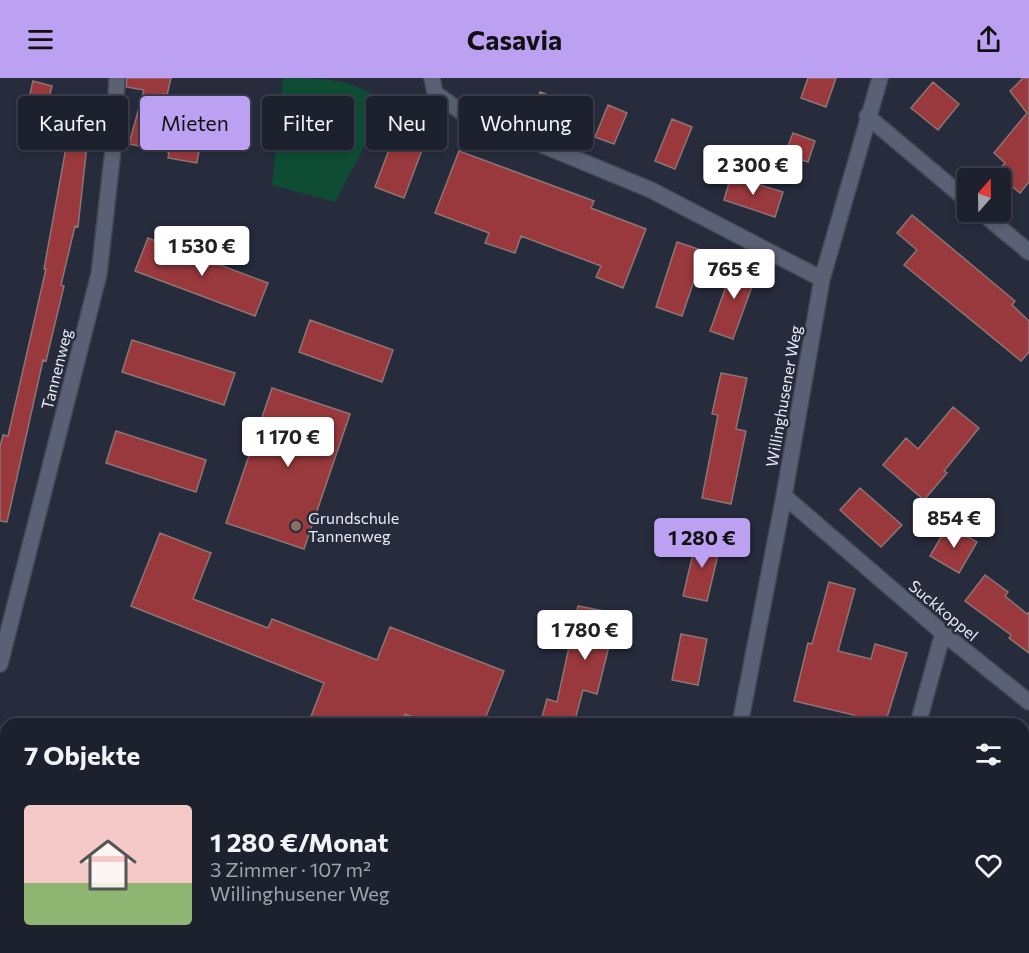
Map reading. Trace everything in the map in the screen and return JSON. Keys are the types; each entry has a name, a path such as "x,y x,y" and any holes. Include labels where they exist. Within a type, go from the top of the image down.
{"street":[{"name":"Tannenweg","path":"0,664 99,274 113,150 117,78"},
{"path":"432,78 435,93 460,111 651,190 822,279"},
{"name":"Willinghusener Weg","path":"741,718 784,496 822,279 867,116 880,78"},
{"path":"867,116 957,192"},
{"path":"993,222 1029,252"},
{"name":"Suckkoppel","path":"784,496 942,633 1029,702"},
{"path":"920,718 942,633"}],"green space":[{"path":"283,78 311,78 338,81 363,89 375,96 366,96 366,143 335,202 272,185 276,150 354,150 354,96 281,96"}],"building":[{"path":"127,78 171,78 167,95 163,94 163,96 142,96 144,90 126,87"},
{"path":"808,78 836,78 826,107 801,98"},
{"path":"1023,78 1029,78 1029,182 1020,193 1011,186 1011,168 1000,168 1005,163 994,153 1027,113 1010,91"},
{"path":"33,81 52,86 49,96 30,96"},
{"path":"933,82 959,104 938,130 911,108"},
{"path":"540,92 551,96 539,96"},
{"path":"140,104 140,146 129,144"},
{"path":"608,105 627,113 614,144 595,137"},
{"path":"672,119 692,127 675,169 655,161"},
{"path":"793,133 815,141 808,162 785,154"},
{"path":"66,150 86,150 78,227 75,226 61,285 64,286 46,361 43,360 7,522 0,521 0,447 3,435 8,436 46,269 44,269"},
{"path":"159,150 199,150 197,163 168,158 169,152"},
{"path":"389,150 422,150 404,198 375,187"},
{"path":"459,151 594,201 591,208 646,229 623,288 596,277 601,266 521,236 515,253 485,243 489,233 435,213"},
{"path":"731,176 783,192 775,217 724,200"},
{"path":"912,215 1015,301 1012,305 1029,321 1029,352 1021,361 904,265 917,250 897,233"},
{"path":"148,238 268,283 255,316 135,271"},
{"path":"677,242 704,251 682,316 656,307"},
{"path":"735,261 758,270 733,339 710,331"},
{"path":"310,320 393,350 382,382 299,352"},
{"path":"132,340 235,373 224,405 122,372"},
{"path":"721,373 747,378 736,429 746,431 731,504 702,498 718,415 712,414"},
{"path":"272,388 350,414 304,549 226,523"},
{"path":"953,407 979,428 944,471 947,473 924,500 883,465 906,438 918,449"},
{"path":"116,431 206,460 196,492 106,463"},
{"path":"860,488 902,525 881,547 840,510"},
{"path":"948,525 977,542 959,573 930,556"},
{"path":"160,533 211,553 193,599 268,628 272,619 377,660 390,627 504,671 485,718 415,718 405,714 403,718 310,718 324,683 131,606"},
{"path":"697,537 721,542 707,601 683,596"},
{"path":"985,575 1008,592 1005,596 1027,614 1029,612 1029,653 1009,638 1011,635 965,601"},
{"path":"829,582 855,589 838,651 871,659 875,644 907,653 887,718 853,718 854,715 794,701 808,643 812,644"},
{"path":"578,606 631,616 625,645 610,642 597,694 583,690 576,718 542,718 547,699 557,702"},
{"path":"681,634 707,639 698,685 672,680"}],"place":[{"name":"Grundschule Tannenweg","path":"296,526"}]}
